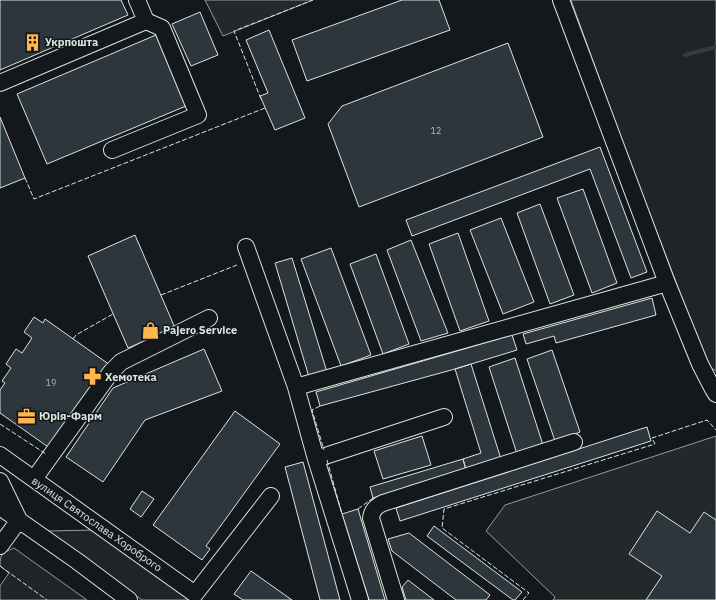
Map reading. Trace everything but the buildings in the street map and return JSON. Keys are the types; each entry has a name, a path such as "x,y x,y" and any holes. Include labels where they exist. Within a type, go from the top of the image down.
{"street":[{"path":"112,150 198,115 162,28 146,21 137,0"},
{"path":"561,0 667,284 700,364 716,394"},
{"path":"0,83 146,21"},
{"path":"246,247 296,387 316,459 360,600"},
{"path":"296,387 667,284"},
{"path":"34,479 111,372 121,362 209,318"},
{"path":"316,459 444,417"},
{"path":"396,600 371,518 376,507 383,503 574,442"},
{"name":"вулиця Святослава Хороброго","path":"0,455 194,594 271,496"},
{"path":"0,481 19,520"},
{"path":"0,507 129,600"},
{"path":"0,546 19,520"}],"shaded area":[{"path":"205,0 313,0 223,36"},
{"path":"571,0 716,0 716,371 708,366 622,141"},
{"path":"716,436 716,600 553,600 555,597 486,531 505,505"},
{"path":"96,530 189,600 142,600 48,531"},
{"path":"14,548 87,600 0,600 0,586 9,573 0,566 1,558 5,552"}],"waterway":[{"path":"685,55 716,47"}],"fence":[{"path":"261,99 234,31 313,0"},
{"path":"25,178 34,199 265,108 264,106"},
{"path":"161,295 237,265"},
{"path":"73,339 76,335 113,314"},
{"path":"320,406 312,410 324,450"},
{"path":"523,600 529,593 442,528 444,509 655,444 652,438 707,420 716,430"},
{"path":"0,424 46,454"},
{"path":"327,460 342,514"},
{"path":"358,509 373,498"},
{"path":"0,566 47,600"}],"place":[{"name":"Укрпошта","path":"32,42"},
{"name":"Pajero Service","path":"150,330"},
{"name":"Хемотека","path":"92,377"},
{"name":"Юрія-Фарм","path":"26,416"}]}
